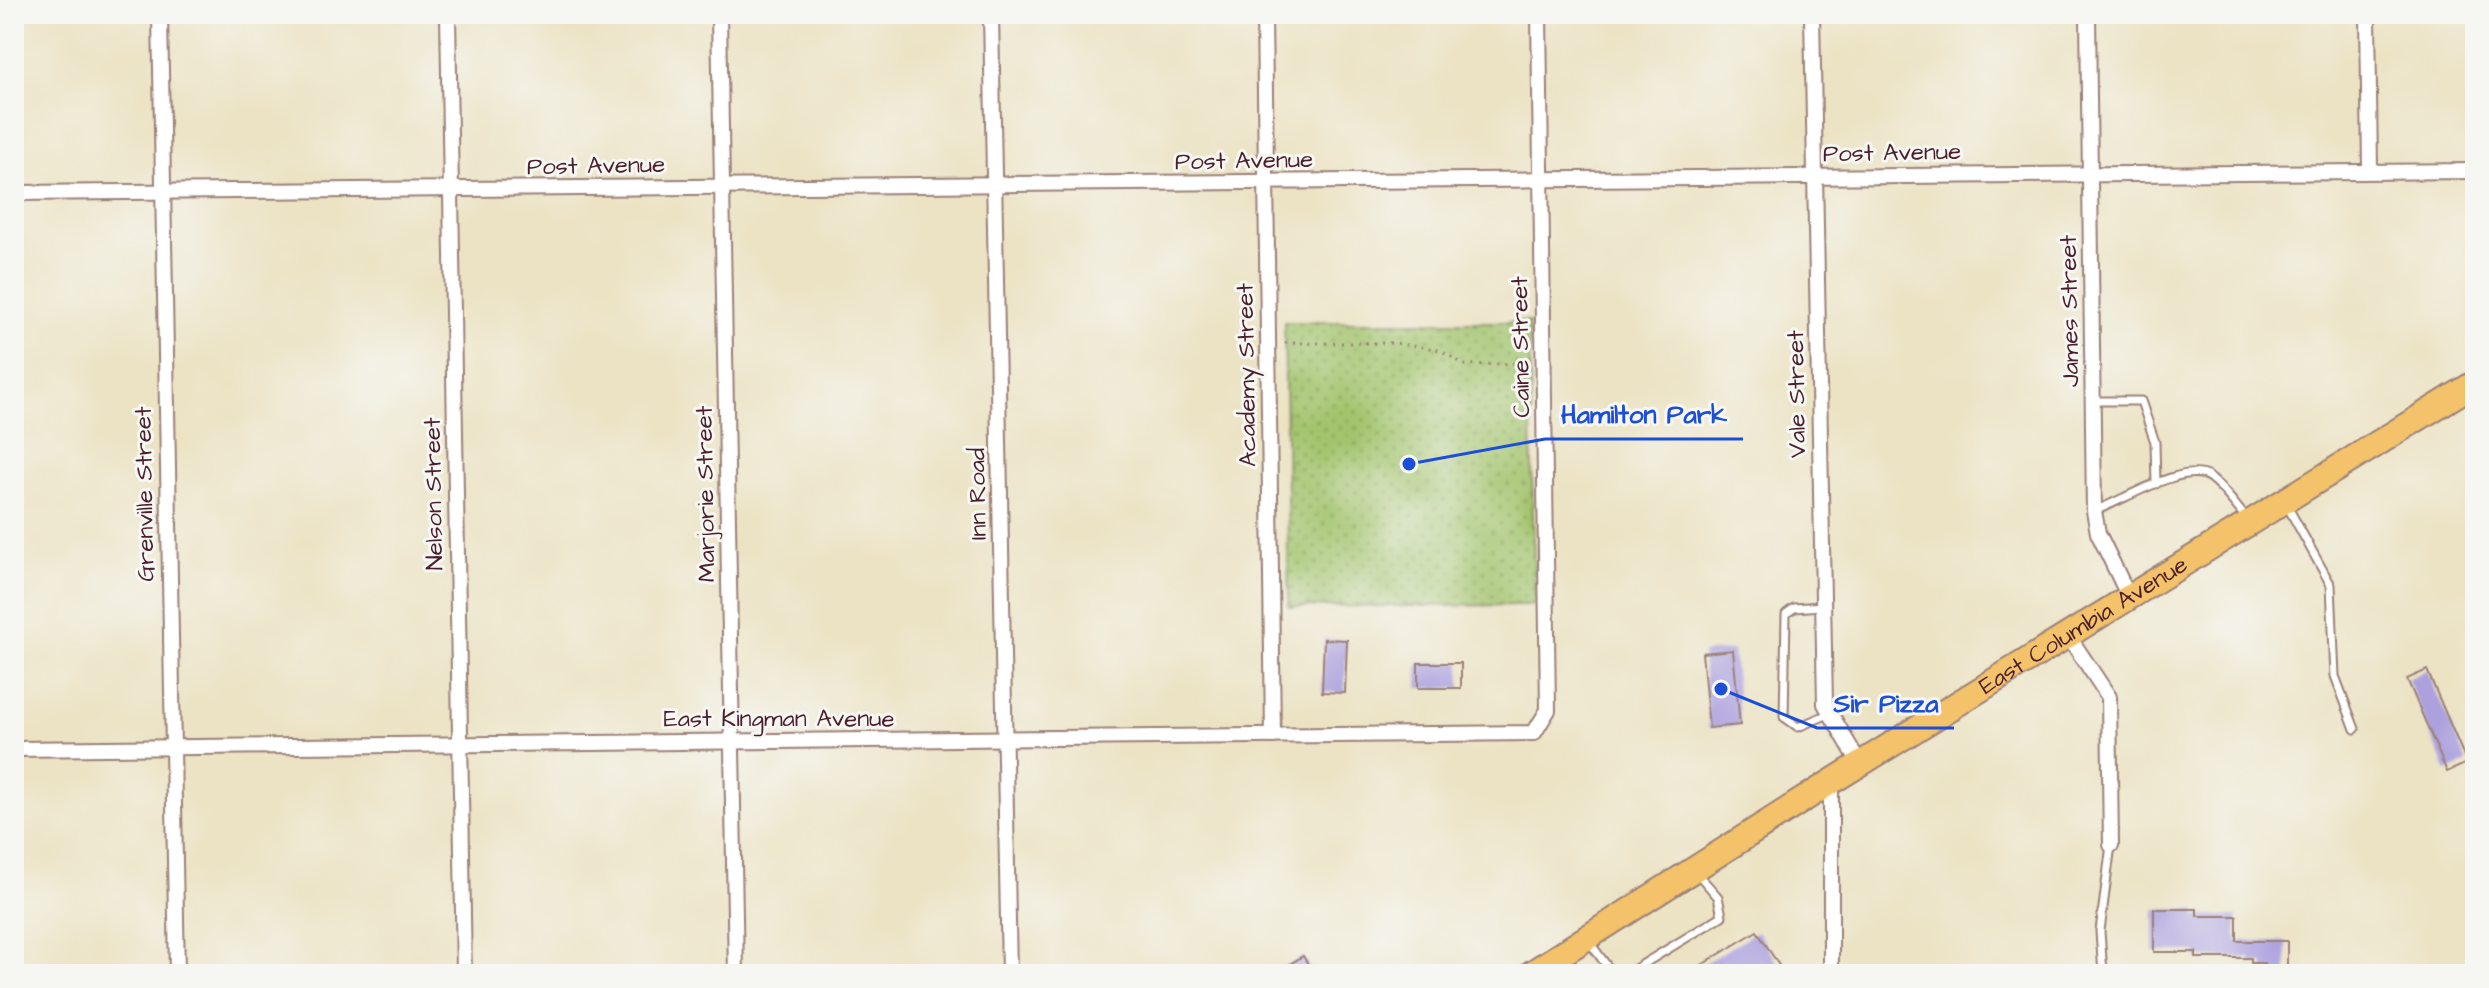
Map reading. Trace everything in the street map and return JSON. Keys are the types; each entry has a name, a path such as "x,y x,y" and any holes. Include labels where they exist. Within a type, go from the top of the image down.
{"main road":[{"name":"East Columbia Avenue","path":"1530,974 1831,782 2475,383"}],"street":[{"name":"Grenville Street","path":"160,14 177,974"},
{"name":"Nelson Street","path":"448,14 464,974"},
{"name":"Marjorie Street","path":"719,14 736,974"},
{"name":"Inn Road","path":"991,14 1009,974"},
{"name":"Academy Street","path":"1264,14 1273,736"},
{"name":"Caine Street","path":"1539,14 1548,710 1540,727"},
{"name":"Vale Street","path":"1812,14 1825,704 1860,764"},
{"name":"James Street","path":"2088,14 2094,511 2098,533 2130,599"},
{"path":"2368,14 2370,170"},
{"name":"Post Avenue","path":"14,193 2475,171"},
{"path":"2069,637 2109,697 2111,845"},
{"name":"East Kingman Avenue","path":"14,749 1525,736 1540,727"},
{"path":"1831,782 1831,974"}],"lane":[{"path":"2093,401 2141,401 2155,442 2156,484"},
{"path":"2094,511 2156,484 2195,472 2208,477 2251,524"},
{"path":"2285,502 2331,585 2335,676 2355,729"},
{"path":"1824,606 1794,608 1786,614 1784,717 1798,727 1831,713"},
{"path":"2103,974 2100,931 2111,845"},
{"path":"1627,974 1722,916 1718,897 1694,869"},
{"path":"1586,938 1613,974"}],"path":[{"path":"1269,342 1394,343 1440,350 1465,365 1477,366 1518,365 1543,359"}],"green space":[{"path":"1284,322 1529,322 1535,605 1289,607"}],"building":[{"path":"1324,639 1347,640 1345,693 1322,692"},
{"path":"1733,650 1740,725 1709,728 1702,653"},
{"path":"1418,663 1461,663 1461,688 1418,688"},
{"path":"2427,670 2467,763 2447,772 2407,679"},
{"path":"2154,909 2197,909 2197,916 2237,916 2237,941 2287,941 2287,974 2264,974 2264,963 2251,963 2251,958 2196,958 2196,952 2154,952"},
{"path":"1757,931 1780,967 1769,974 1687,974"},
{"path":"1303,956 1314,974 1274,974"}],"place":[{"name":"Hamilton Park","path":"1409,464"},
{"name":"Sir Pizza","path":"1721,689"}]}
